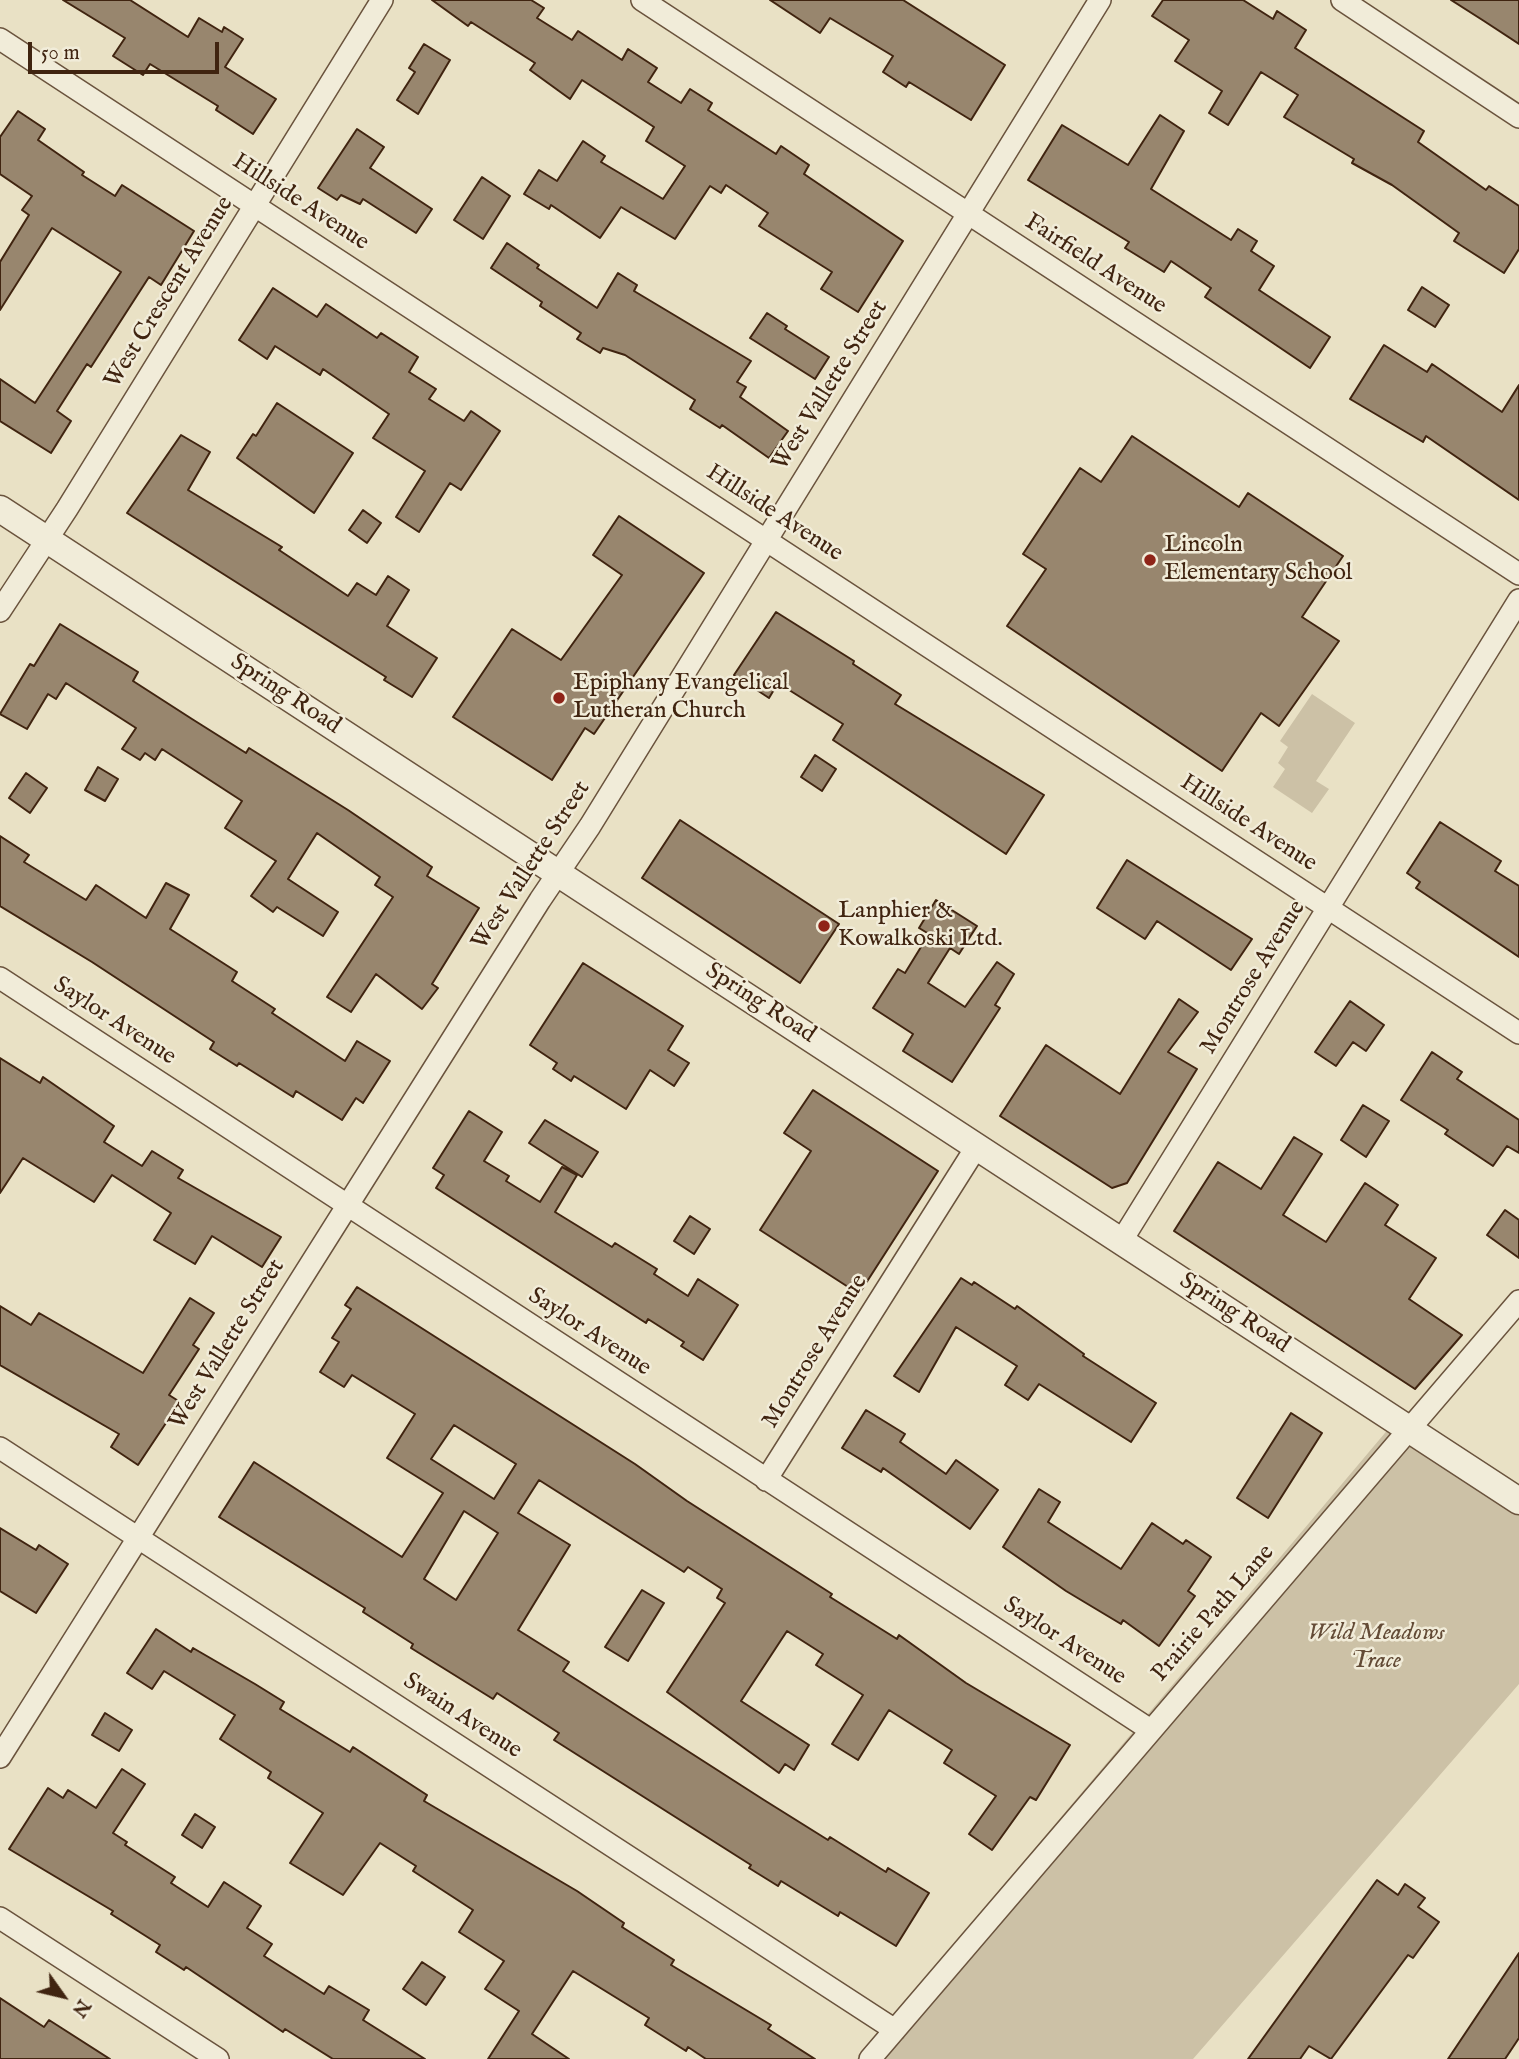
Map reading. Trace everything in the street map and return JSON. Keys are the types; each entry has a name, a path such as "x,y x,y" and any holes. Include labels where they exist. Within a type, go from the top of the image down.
{"street":[{"name":"West Crescent Avenue","path":"0,611 48,540 382,0"},
{"name":"Fairfield Avenue","path":"642,0 1519,574"},
{"name":"West Vallette Street","path":"0,1756 558,873 590,827 1100,0"},
{"path":"1342,0 1519,117"},
{"name":"Hillside Avenue","path":"0,39 1519,1034"},
{"name":"Spring Road","path":"0,509 1519,1501"},
{"name":"Montrose Avenue","path":"1122,1240 1519,600"},
{"name":"Saylor Avenue","path":"0,978 1149,1729"},
{"name":"Montrose Avenue","path":"766,1480 977,1146"},
{"name":"Prairie Path Lane","path":"870,2059 1149,1729 1519,1301"},
{"name":"Swain Avenue","path":"0,1448 895,2030"},
{"path":"0,1918 218,2059"}],"green space":[{"path":"1312,694 1355,723 1316,781 1329,789 1312,813 1273,787 1285,769 1278,763 1288,747 1280,741"},
{"name":"Wild Meadows Trace","path":"1390,1427 1519,1513 1519,1684 1193,2059 857,2059"}],"building":[{"path":"63,0 130,0 188,37 199,18 222,32 224,27 243,39 225,67 276,99 253,134 216,110 218,106 150,64 143,75 113,56 125,38"},
{"path":"432,0 531,0 544,8 537,18 572,40 578,31 622,60 628,49 657,68 648,82 681,103 690,89 712,103 708,110 776,154 781,146 809,165 804,174 903,241 858,312 821,289 832,272 759,226 768,213 726,185 721,193 710,186 675,239 621,207 600,238 551,205 549,209 524,194 539,170 557,181 583,141 605,156 601,162 663,199 685,166 646,141 654,127 582,80 570,99 530,70 535,63 471,22 468,26"},
{"path":"770,0 903,0 1005,65 971,120 909,82 906,87 883,72 893,56 830,18 820,33"},
{"path":"1163,0 1243,0 1273,19 1277,11 1306,30 1295,48 1424,131 1418,142 1486,190 1489,186 1519,206 1519,249 1504,273 1454,241 1459,233 1392,185 1352,163 1354,159 1284,117 1298,95 1261,72 1228,125 1209,113 1222,91 1175,61 1189,40 1152,16"},
{"path":"1451,0 1519,0 1519,44 1484,21"},
{"path":"424,44 450,60 418,114 397,100 415,72 409,68"},
{"path":"18,111 45,129 38,140 84,172 82,175 115,196 122,185 194,231 161,285 149,277 91,367 87,364 57,411 71,421 51,453 0,421 0,379 35,403 121,272 52,228 0,310 0,262 29,215 22,210 32,196 0,174 0,137"},
{"path":"1160,115 1184,131 1151,189 1231,240 1238,229 1257,241 1251,251 1274,266 1259,290 1330,337 1310,368 1205,297 1211,288 1171,261 1164,272 1125,248 1129,242 1028,180 1062,125 1128,165"},
{"path":"357,129 384,147 370,168 432,209 416,233 363,199 360,204 341,195 337,200 318,188"},
{"path":"482,177 510,196 483,239 454,220"},
{"path":"507,243 539,265 537,268 597,308 618,273 637,285 634,291 751,361 737,382 746,387 740,397 788,431 769,458 722,425 720,428 690,409 695,400 625,355 603,348 600,353 577,339 581,333 540,306 542,302 491,268"},
{"path":"1422,287 1449,305 1435,327 1408,310"},
{"path":"273,288 317,317 326,304 377,338 381,333 418,357 409,372 436,389 429,399 464,421 471,411 500,431 461,490 450,483 419,532 396,517 425,471 373,438 389,414 323,369 320,375 275,346 267,359 239,340"},
{"path":"767,313 787,326 785,329 829,357 815,379 750,338"},
{"path":"1384,345 1427,372 1432,364 1502,412 1519,385 1519,500 1426,436 1423,442 1350,399"},
{"path":"277,403 353,453 314,513 237,458 253,434 256,436"},
{"path":"181,435 210,452 188,490 282,547 279,550 348,596 357,583 376,595 388,576 409,590 387,626 437,658 412,697 384,680 386,677 127,513"},
{"path":"1132,436 1239,507 1248,493 1343,556 1302,617 1339,641 1279,726 1261,713 1222,771 1007,626 1046,569 1023,554 1080,468 1101,482"},
{"path":"363,510 381,523 367,543 349,530"},
{"path":"619,516 704,573 594,734 585,728 552,780 453,717 512,629 561,660 622,575 593,555"},
{"path":"776,612 854,661 853,664 901,695 895,704 1044,795 1006,854 833,740 843,724 778,683 769,698 734,675"},
{"path":"60,624 138,672 133,681 246,753 249,748 348,810 432,867 427,876 479,908 432,984 438,988 422,1009 376,974 351,1012 327,997 393,897 375,885 380,877 317,833 288,879 338,912 323,936 277,907 273,912 251,896 276,861 225,828 242,801 162,749 155,760 145,753 140,760 122,749 136,728 66,683 56,699 48,694 27,729 0,714 30,664 34,666"},
{"path":"815,755 836,769 822,791 801,777"},
{"path":"98,767 118,779 105,801 85,790"},
{"path":"26,773 47,788 30,813 9,798"},
{"path":"680,820 839,924 800,983 642,878"},
{"path":"1440,822 1501,861 1495,871 1519,886 1519,957 1416,888 1420,882 1407,873"},
{"path":"0,836 29,855 24,862 86,900 96,885 146,918 166,883 189,895 170,929 237,972 232,981 275,1009 272,1013 345,1061 357,1041 390,1061 363,1103 356,1098 342,1120 296,1091 293,1097 239,1063 237,1066 210,1049 214,1042 0,906"},
{"path":"1127,860 1252,939 1231,970 1157,921 1145,939 1097,908"},
{"path":"936,900 977,926 959,954 950,948 928,983 965,1007 997,962 1014,974 995,1005 1000,1008 952,1082 903,1051 913,1034 873,1008 898,969 905,973 929,934 919,928"},
{"path":"583,963 683,1026 668,1050 689,1063 674,1086 650,1070 626,1109 574,1076 571,1081 553,1069 557,1063 530,1045"},
{"path":"1179,999 1198,1012 1168,1052 1197,1069 1127,1183 1112,1188 1000,1116 1046,1045 1120,1094"},
{"path":"1350,1001 1384,1025 1366,1051 1353,1042 1336,1066 1315,1052"},
{"path":"1432,1052 1462,1072 1457,1079 1519,1120 1519,1153 1507,1146 1493,1166 1445,1134 1448,1130 1401,1100"},
{"path":"0,1058 40,1083 43,1077 114,1126 104,1142 142,1166 152,1151 183,1170 178,1178 281,1237 262,1267 212,1236 195,1264 154,1240 171,1213 112,1175 94,1202 23,1158 0,1193"},
{"path":"813,1090 938,1171 859,1294 760,1230 811,1151 784,1133"},
{"path":"1363,1105 1389,1121 1366,1157 1341,1140"},
{"path":"469,1111 502,1132 484,1161 509,1176 506,1181 540,1202 562,1167 577,1175 555,1212 612,1247 615,1243 657,1269 654,1274 688,1296 698,1279 738,1305 703,1360 681,1346 684,1342 648,1319 646,1323 436,1188 444,1175 433,1168"},
{"path":"545,1120 598,1152 582,1177 529,1143"},
{"path":"1294,1137 1322,1154 1283,1215 1326,1242 1365,1183 1398,1205 1385,1225 1436,1258 1409,1299 1462,1335 1415,1389 1174,1231 1218,1162 1261,1189"},
{"path":"1505,1210 1519,1220 1519,1258 1487,1235"},
{"path":"690,1216 710,1229 694,1254 674,1241"},
{"path":"961,1278 972,1285 974,1282 1015,1309 1017,1306 1084,1354 1083,1356 1156,1403 1131,1442 1039,1384 1028,1400 1005,1385 1017,1366 956,1327 919,1392 894,1376"},
{"path":"357,1287 635,1464 687,1501 832,1594 830,1597 897,1639 899,1635 966,1683 1070,1745 1036,1800 1030,1797 992,1850 969,1834 996,1796 944,1763 952,1750 889,1710 858,1760 832,1744 863,1695 816,1665 823,1654 787,1631 741,1701 809,1745 794,1770 785,1764 779,1773 667,1692 725,1603 717,1598 722,1589 688,1567 684,1572 539,1480 518,1513 570,1545 518,1630 569,1662 563,1671 764,1800 828,1840 830,1837 886,1872 888,1868 929,1893 896,1946 840,1912 838,1916 781,1881 778,1886 749,1868 751,1865 554,1740 559,1733 497,1693 493,1699 411,1648 413,1644 363,1612 365,1608 219,1517 254,1462 402,1557 443,1493 387,1458 415,1414 352,1375 344,1387 320,1372 339,1342 332,1338 351,1309 345,1305","holes":["454,1425 516,1464 494,1499 431,1459","464,1511 498,1533 456,1600 424,1579"]},
{"path":"190,1298 214,1313 193,1345 199,1349 169,1395 180,1402 138,1465 111,1447 119,1434 0,1365 0,1306 31,1325 39,1313 143,1373"},
{"path":"866,1410 905,1434 900,1442 946,1474 956,1460 998,1490 970,1529 883,1468 881,1472 842,1448"},
{"path":"1291,1413 1322,1433 1268,1518 1237,1498"},
{"path":"1039,1489 1060,1502 1048,1522 1121,1569 1152,1523 1183,1544 1186,1540 1211,1557 1188,1591 1195,1596 1159,1646 1123,1620 1121,1624 1066,1591 1003,1547"},
{"path":"0,1528 36,1550 39,1545 68,1564 36,1613 0,1591"},
{"path":"642,1590 664,1603 628,1661 605,1647"},
{"path":"156,1629 191,1652 193,1648 284,1702 280,1709 350,1752 353,1747 427,1795 424,1801 577,1891 624,1923 622,1927 674,1960 671,1965 771,2025 768,2029 815,2059 706,2059 688,2047 686,2051 645,2025 649,2018 573,1971 532,2034 569,2059 488,2059 519,2011 485,1989 504,1961 459,1932 473,1910 413,1871 416,1866 380,1843 343,1895 290,1863 323,1813 268,1778 271,1772 220,1739 235,1715 164,1671 152,1689 127,1673"},
{"path":"105,1713 132,1730 119,1751 92,1735"},
{"path":"122,1769 145,1784 113,1833 127,1842 125,1845 175,1877 171,1883 208,1907 224,1882 261,1906 247,1928 272,1944 264,1956 324,1994 329,1986 369,2010 363,2020 425,2059 333,2059 285,2029 283,2032 186,1967 184,1970 156,1952 160,1945 111,1914 113,1911 9,1849 48,1788 63,1798 68,1790 96,1808"},
{"path":"195,1814 215,1827 202,1848 182,1835"},
{"path":"1377,1880 1398,1895 1405,1884 1425,1898 1418,1907 1439,1922 1413,1958 1408,1955 1331,2059 1309,2046 1300,2059 1248,2059"},
{"path":"1519,1953 1519,2038 1505,2059 1448,2059"},
{"path":"422,1962 445,1977 426,2005 403,1989"},
{"path":"0,1998 44,2027 49,2020 110,2059 0,2059"}],"place":[{"name":"Lincoln Elementary School","path":"1150,560"},
{"name":"Epiphany Evangelical Lutheran Church","path":"559,698"},
{"name":"Lanphier & Kowalkoski Ltd.","path":"824,926"}]}
